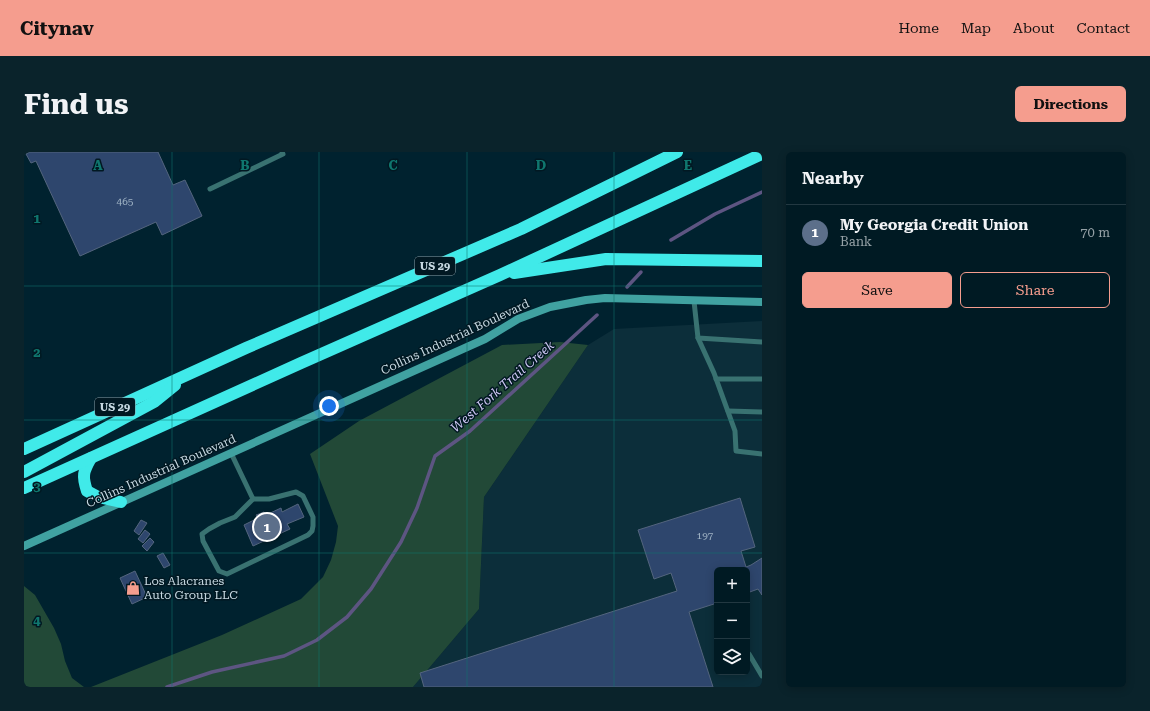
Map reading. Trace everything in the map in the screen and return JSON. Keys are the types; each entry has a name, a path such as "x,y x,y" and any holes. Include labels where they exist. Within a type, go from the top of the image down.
{"highway":[{"name":"US 29","path":"24,449 259,342 520,229 677,152"},
{"path":"24,488 293,366 500,275 762,154"},
{"path":"500,275 606,259 762,261"},
{"path":"24,472 154,402 190,373"},
{"path":"91,458 84,469 83,481 87,491 98,497 121,502"}],"street":[{"name":"Collins Industrial Boulevard","path":"24,546 485,339 518,319 550,308 586,300 605,298 762,302"}],"lane":[{"path":"210,189 283,154 282,152"},
{"path":"694,301 698,338 716,379 735,431 736,451 762,454"},
{"path":"698,338 762,342"},
{"path":"716,379 762,379"},
{"path":"728,411 762,412"},
{"path":"231,453 252,499"},
{"path":"296,492 300,494 303,496 313,518 312,531 308,535 227,574 224,573 219,570 203,541 202,534 220,522 235,517 252,499 269,499 296,492"},
{"path":"750,657 762,676"}],"shaded area":[{"path":"762,321 762,687 413,687 479,609 484,497 588,345 614,329"}],"green space":[{"path":"560,342 588,345 484,497 479,609 413,687 91,687 222,635 301,599 323,577 331,560 336,542 338,526 310,454 359,421 502,345"},
{"path":"24,586 35,595 54,628 72,678 84,687 24,687"}],"building":[{"path":"30,152 158,152 173,185 185,180 202,216 162,235 156,222 80,256 36,161 31,163 26,154"},
{"path":"740,498 755,547 741,551 746,567 714,567 714,604 689,612 713,687 424,687 420,673 677,591 671,573 654,579 638,530"},
{"path":"298,504 304,517 287,524 290,529 253,546 244,525 258,518 256,515 264,512 266,515 281,508 282,512"},
{"path":"141,520 147,523 139,535 134,531"},
{"path":"145,530 150,534 143,543 138,539"},
{"path":"150,538 154,542 147,551 142,546"},
{"path":"163,553 170,565 164,568 157,556"},
{"path":"762,558 762,595 758,589 750,592 750,567 746,567"},
{"name":"Los Alacranes Auto Group LLC","path":"135,571 147,597 132,604 120,578"}],"waterway":[{"name":"West Fork Trail Creek","path":"671,240 715,214 762,192"},
{"name":"West Fork Trail Creek","path":"627,287 641,272"},
{"name":"West Fork Trail Creek","path":"167,687 212,672 284,656 317,640 347,617 371,589 401,542 417,508 435,456 470,431 597,315"}],"place":[{"name":"My Georgia Credit Union","path":"267,527"},
{"name":"Los Alacranes Auto Group LLC","path":"133,588"}]}
